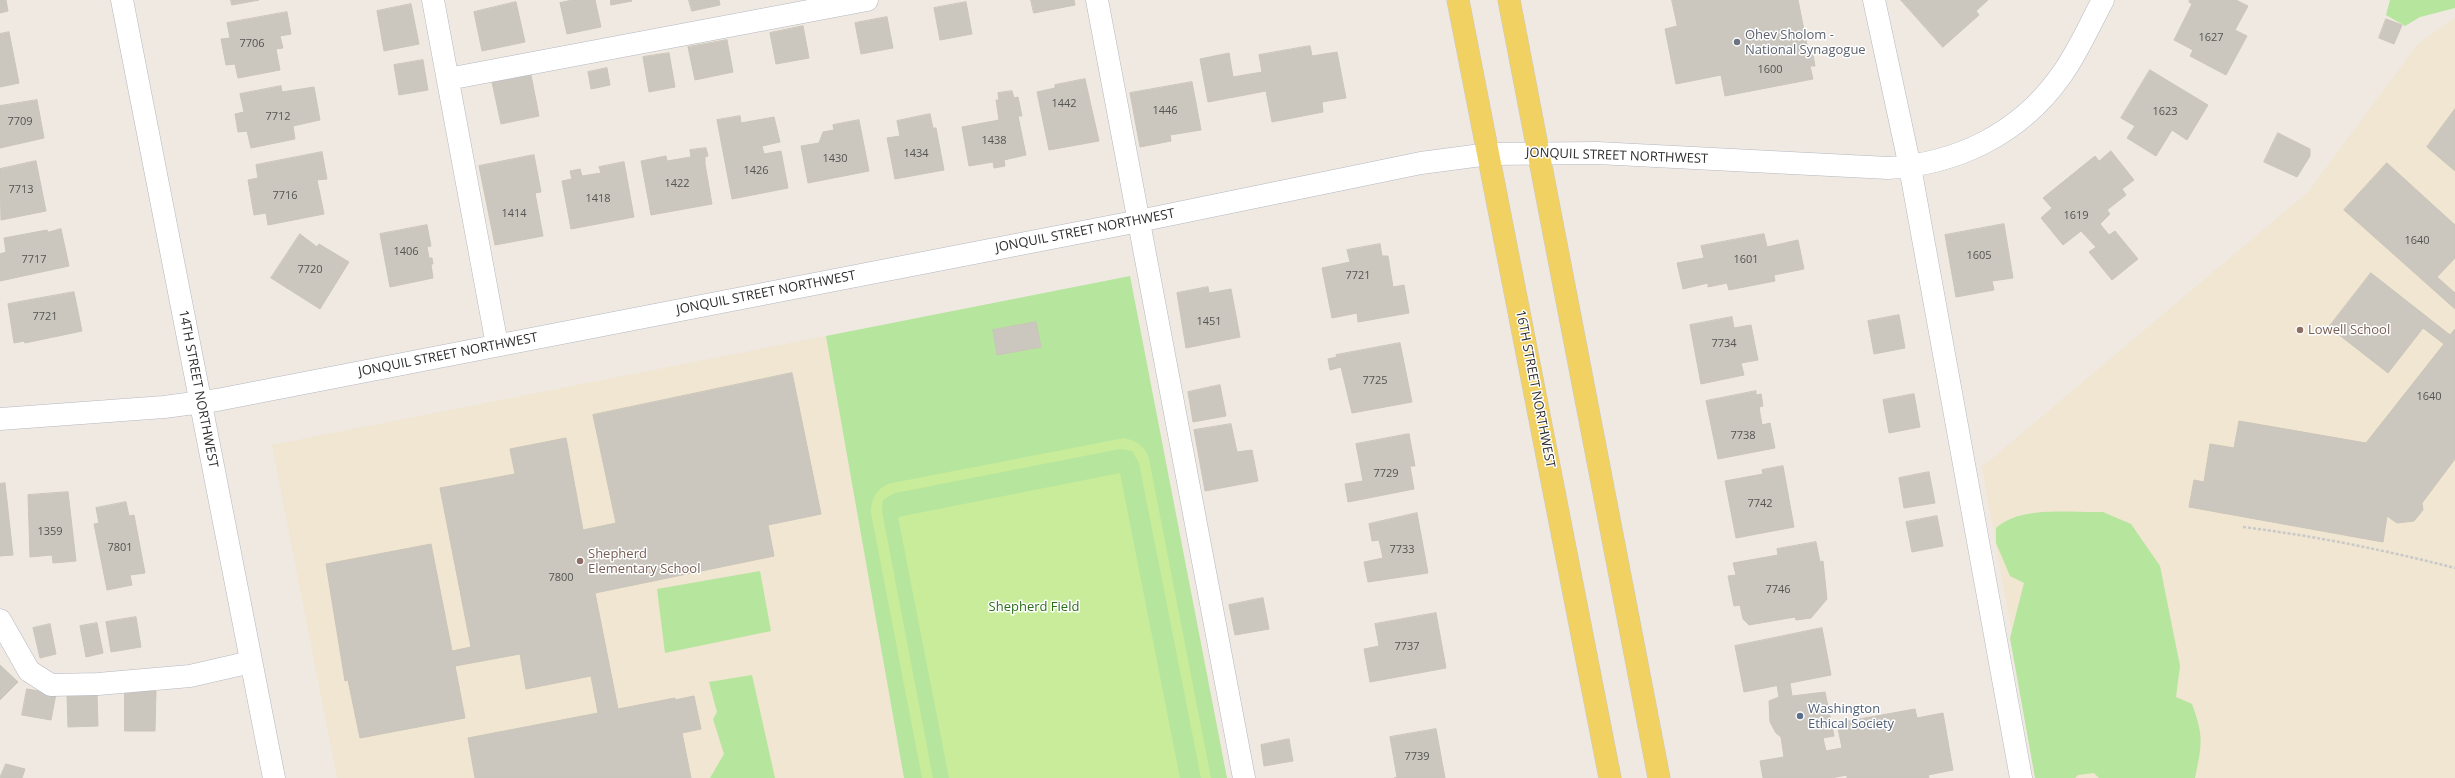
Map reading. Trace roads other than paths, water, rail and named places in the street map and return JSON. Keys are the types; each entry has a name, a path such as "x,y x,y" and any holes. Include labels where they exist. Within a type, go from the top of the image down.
{"main road":[{"name":"16TH STREET NORTHWEST","path":"1458,0 1610,778"},
{"path":"1509,0 1660,778"}],"street":[{"name":"14TH STREET NORTHWEST","path":"122,0 274,778"},
{"path":"433,0 497,345"},
{"path":"448,79 867,0"},
{"path":"1097,0 1244,778"},
{"path":"1874,0 1910,167 2021,778"},
{"name":"JONQUIL STREET NORTHWEST","path":"0,419 201,402 1139,221 1421,163 1489,154 1597,153 1888,168 1931,164 1972,150 2015,124 2034,107 2059,78 2103,0"},
{"path":"0,620 29,671 51,685 98,684 190,676 251,662"}],"place":[{"name":"Ohev Sholom - National Synagogue","path":"1737,42"},
{"name":"Lowell School","path":"2300,330"},
{"name":"Shepherd Elementary School","path":"580,561"},
{"name":"Washington Ethical Society","path":"1800,716"}],"park label":[{"name":"Shepherd Field","path":"1034,607"}]}
